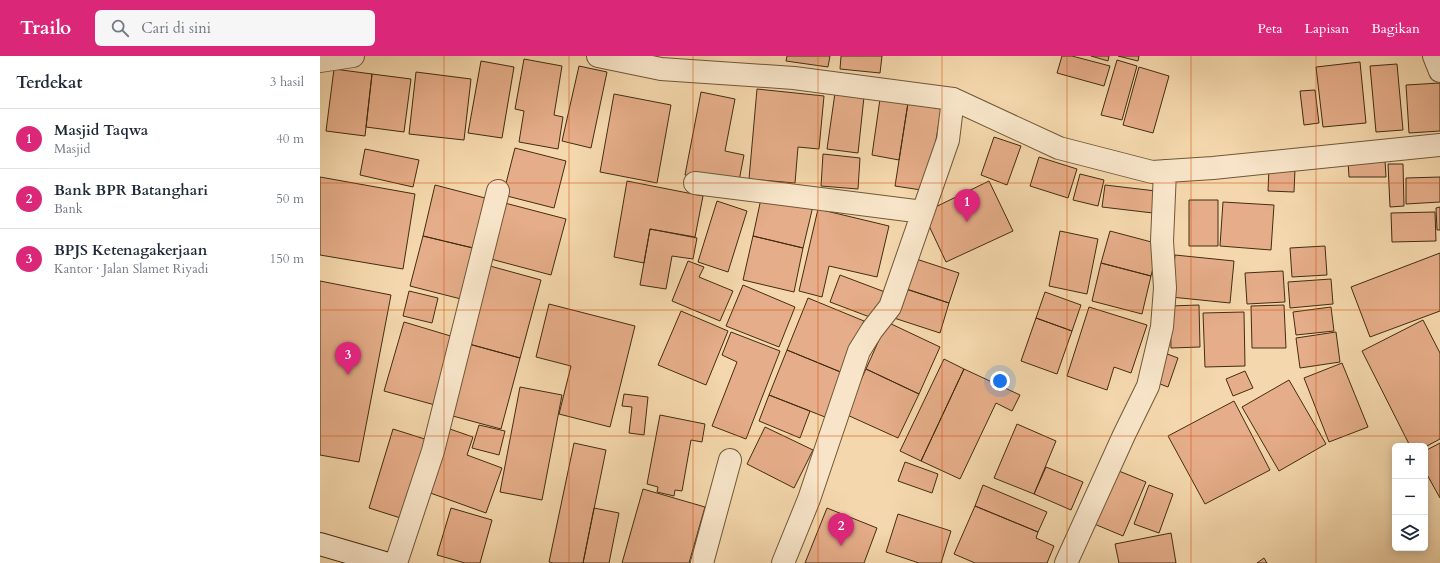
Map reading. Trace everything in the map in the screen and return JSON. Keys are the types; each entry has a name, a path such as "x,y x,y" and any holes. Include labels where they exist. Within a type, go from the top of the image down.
{"street":[{"path":"320,61 353,56"},
{"path":"598,56 661,68 794,78 953,100 1059,148 1152,172 1213,168 1440,145"},
{"path":"1434,56 1440,71"},
{"path":"783,563 809,499 859,351 872,330 890,307 948,140 953,100"},
{"path":"1066,563 1148,386 1162,327 1165,288 1162,241 1165,171"},
{"path":"695,184 923,212"},
{"path":"396,563 433,451 498,192"},
{"path":"702,563 730,460"},
{"path":"320,544 384,563"}],"building":[{"path":"787,56 830,56 828,67 786,61"},
{"path":"841,56 882,56 880,73 840,69"},
{"path":"1062,56 1072,56 1110,66 1104,86 1057,73"},
{"path":"1091,56 1109,56 1108,61"},
{"path":"1118,56 1139,56 1138,61"},
{"path":"524,59 562,66 554,115 563,117 558,149 519,142 524,111 515,109"},
{"path":"1117,60 1137,66 1122,120 1101,115"},
{"path":"481,61 514,67 502,138 468,133"},
{"path":"1360,62 1366,123 1323,127 1316,67"},
{"path":"1397,64 1403,130 1376,132 1370,66"},
{"path":"579,66 607,72 591,148 562,141"},
{"path":"1139,67 1169,76 1153,133 1123,125"},
{"path":"334,69 372,74 365,136 326,131"},
{"path":"416,72 471,79 464,140 409,134"},
{"path":"372,74 411,79 404,132 366,127"},
{"path":"1440,83 1440,131 1409,133 1406,85"},
{"path":"757,89 824,96 819,149 798,147 795,183 749,179"},
{"path":"1315,90 1319,123 1304,125 1300,91"},
{"path":"701,92 735,99 725,151 744,155 738,186 685,175"},
{"path":"835,93 864,97 858,153 827,149"},
{"path":"614,94 671,105 657,183 600,172"},
{"path":"880,99 908,103 899,160 872,155"},
{"path":"908,103 941,109 928,191 895,186"},
{"path":"994,137 1021,146 1007,185 981,175"},
{"path":"515,148 566,161 554,208 503,195"},
{"path":"365,149 419,160 413,187 360,175"},
{"path":"823,154 860,158 858,189 821,186"},
{"path":"1039,157 1077,169 1068,198 1030,186"},
{"path":"1385,160 1386,177 1349,177 1348,161"},
{"path":"1388,164 1403,164 1404,206 1390,207"},
{"path":"1269,168 1295,169 1294,192 1268,191"},
{"path":"1080,174 1104,180 1098,206 1073,200"},
{"path":"320,177 415,194 403,269 320,255"},
{"path":"1440,177 1440,202 1406,204 1406,178"},
{"path":"627,181 703,196 695,237 650,229 644,263 614,257"},
{"path":"989,181 1013,231 946,262 923,213"},
{"path":"435,185 485,198 473,248 423,236"},
{"path":"1105,185 1156,191 1153,213 1102,207"},
{"path":"762,194 813,206 803,248 753,236"},
{"path":"1189,200 1218,200 1218,246 1189,246"},
{"path":"717,201 747,211 728,272 698,262"},
{"path":"501,202 566,219 551,275 487,258"},
{"path":"1223,202 1274,205 1271,250 1220,246"},
{"path":"1440,207 1440,230 1437,230 1436,208"},
{"path":"818,209 889,226 877,277 829,266 822,297 799,291"},
{"path":"1435,212 1436,241 1392,242 1391,213"},
{"path":"650,229 697,238 693,259 672,256 666,289 640,285"},
{"path":"1060,231 1098,239 1087,294 1049,286"},
{"path":"1110,231 1159,244 1151,276 1101,263"},
{"path":"423,236 473,248 461,299 410,286"},
{"path":"753,236 803,248 794,292 743,280"},
{"path":"1325,246 1327,275 1292,277 1290,248"},
{"path":"1440,253 1440,311 1370,337 1351,287"},
{"path":"1175,255 1234,261 1230,303 1171,297"},
{"path":"910,257 959,273 949,303 900,287"},
{"path":"688,261 704,267 699,277 733,291 720,321 672,301"},
{"path":"1101,263 1151,276 1142,314 1092,301"},
{"path":"490,266 541,280 520,358 469,344"},
{"path":"1283,271 1285,302 1247,304 1245,273"},
{"path":"840,275 885,292 875,319 830,302"},
{"path":"1331,279 1333,304 1290,308 1288,282"},
{"path":"320,281 391,295 359,462 320,455"},
{"path":"743,285 795,307 779,347 726,326"},
{"path":"900,287 949,303 940,333 891,317"},
{"path":"409,291 438,298 432,323 403,316"},
{"path":"1045,292 1081,305 1072,331 1036,318"},
{"path":"808,298 864,321 843,373 787,350"},
{"path":"549,304 635,326 610,427 559,414 571,366 536,357"},
{"path":"1199,305 1200,347 1171,348 1170,306"},
{"path":"1284,305 1286,348 1252,348 1251,306"},
{"path":"1089,307 1147,325 1131,373 1114,367 1107,390 1067,376"},
{"path":"1331,307 1334,331 1296,335 1293,312"},
{"path":"681,311 728,331 706,385 658,365"},
{"path":"1244,312 1245,366 1205,367 1203,313"},
{"path":"1036,318 1072,331 1057,374 1021,361"},
{"path":"1423,320 1440,353 1440,439 1428,445 1428,443 1408,443 1362,351"},
{"path":"404,322 454,337 435,405 384,391"},
{"path":"887,322 940,347 919,394 866,369"},
{"path":"731,332 780,351 746,439 712,426 737,362 722,355"},
{"path":"1336,332 1340,362 1300,368 1296,338"},
{"path":"469,344 520,358 501,429 449,415"},
{"path":"787,350 843,373 825,417 769,395"},
{"path":"1162,352 1178,358 1168,387 1152,381"},
{"path":"944,359 964,369 921,461 900,451"},
{"path":"1342,363 1368,427 1329,442 1304,378"},
{"path":"866,369 919,394 898,438 845,414"},
{"path":"964,369 1020,395 1012,411 996,403 960,479 921,461"},
{"path":"1245,371 1253,388 1233,396 1226,379"},
{"path":"1289,380 1326,444 1279,471 1242,407"},
{"path":"520,387 562,395 542,500 500,492"},
{"path":"624,394 648,397 644,435 629,433 632,407 622,406"},
{"path":"769,395 810,411 800,438 759,421"},
{"path":"1234,401 1270,470 1205,504 1168,436"},
{"path":"660,415 705,424 702,442 691,440 682,491 675,490 674,496 657,492 658,487 647,484"},
{"path":"1017,424 1056,441 1034,494 994,478"},
{"path":"479,425 505,431 499,455 472,448"},
{"path":"444,427 473,437 467,455 502,468 486,513 422,490"},
{"path":"765,427 813,450 794,488 747,464"},
{"path":"393,429 431,441 407,520 369,508"},
{"path":"574,443 606,450 583,563 553,563 549,562"},
{"path":"1440,443 1440,498 1428,476 1428,449"},
{"path":"905,462 938,474 932,493 898,481"},
{"path":"1046,467 1083,482 1071,510 1034,494"},
{"path":"1114,469 1146,482 1123,536 1092,523"},
{"path":"983,485 1047,512 1038,532 975,506"},
{"path":"1149,485 1173,494 1159,533 1134,524"},
{"path":"643,489 705,507 689,563 622,563"},
{"path":"975,506 1038,532 1036,538 1054,546 1047,563 975,563 954,554"},
{"path":"451,508 492,520 480,563 465,563 437,555"},
{"path":"594,508 619,513 609,563 583,563"},
{"path":"827,508 877,528 864,563 805,563"},
{"path":"898,514 951,531 941,563 919,563 886,552"},
{"path":"1171,533 1176,563 1119,563 1115,544"},
{"path":"1264,558 1267,563 1257,563"}],"place":[{"name":"Masjid Taqwa","path":"967,222"},
{"name":"BPJS Ketenagakerjaan","path":"348,375"},
{"name":"Bank BPR Batanghari","path":"841,546"}]}
